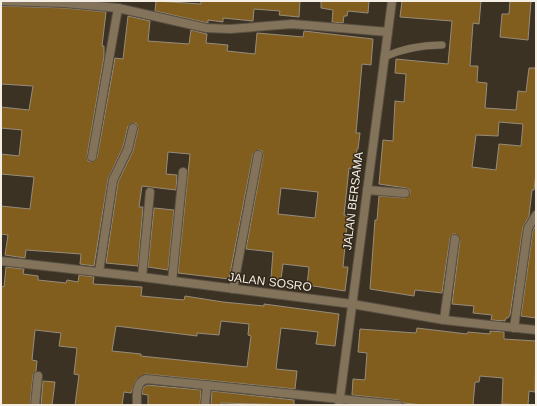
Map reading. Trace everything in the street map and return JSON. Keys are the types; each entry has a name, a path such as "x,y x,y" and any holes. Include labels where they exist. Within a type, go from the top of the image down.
{"street":[{"path":"1,1 65,3 118,8 206,28 230,29 292,24 388,32"},
{"name":"JALAN BERSAMA","path":"339,402 392,1"},
{"path":"92,157 118,8"},
{"path":"99,272 114,174 128,149 133,128"},
{"path":"233,289 258,155"},
{"path":"172,281 184,172"},
{"path":"367,190 405,193"},
{"path":"142,277 150,192"},
{"path":"514,328 528,228 536,215"},
{"path":"444,320 455,239"},
{"name":"JALAN SOSRO","path":"1,261 142,277 352,304 444,320 536,330"},
{"path":"35,405 38,376"},
{"path":"137,405 138,386 146,379 207,385 339,402 398,405"},
{"path":"205,405 207,385"}],"lane":[{"path":"384,57 407,48 442,45"}],"building":[{"path":"156,1 201,4 201,1 300,1 299,17 279,15 280,11 254,9 253,21 223,18 223,22 208,20 208,23 155,11"},
{"path":"321,1 369,1 368,13 348,11 347,16 344,16 343,23 332,22 333,10 321,8"},
{"path":"402,1 481,1 479,24 473,23 470,66 478,66 477,82 487,83 485,108 516,110 518,91 526,92 529,68 536,68 536,173 534,190 532,190 529,216 523,227 510,315 505,321 491,320 492,315 473,313 474,306 452,304 460,240 456,234 453,234 450,238 442,293 415,290 414,296 370,289 375,220 377,220 379,196 405,198 410,194 410,190 406,188 379,184 383,140 393,141 395,101 404,102 406,74 395,73 396,59 448,64 452,21 400,17","holes":["499,122 523,124 521,146 499,144 496,170 472,167 476,135 498,136"]},
{"path":"510,1 531,1 528,40 500,37 502,14 509,14"},
{"path":"1,6 65,8 106,12 102,46 104,46 104,57 87,156 88,161 91,162 97,158 115,58 123,59 128,16 150,21 148,41 189,44 191,30 207,34 206,43 228,45 227,51 255,54 257,33 303,37 304,31 373,39 371,65 362,64 356,133 360,133 358,149 355,169 349,168 344,215 348,215 343,267 348,267 345,291 307,285 309,267 283,264 281,279 271,278 273,252 246,249 263,156 262,151 259,150 253,154 229,279 178,273 190,154 168,152 166,174 177,175 176,190 142,186 139,207 143,207 138,266 106,263 118,182 133,151 138,129 137,124 134,123 128,126 123,147 108,179 94,266 80,264 81,254 26,250 25,258 5,255 8,235 1,234 1,206 30,209 34,177 1,174 1,154 19,156 22,130 1,128 1,107 29,110 33,86 1,84","holes":["281,188 318,192 315,218 278,214"]},
{"path":"154,208 174,210 168,270 148,267"},
{"path":"536,225 536,318 521,316 533,230"},
{"path":"6,267 24,269 23,274 38,276 38,280 66,283 67,280 78,282 79,275 94,277 93,284 142,287 141,296 184,300 185,296 223,302 264,306 264,304 339,314 335,346 316,344 318,332 281,328 276,369 297,371 295,389 146,374 136,380 131,393 124,392 122,405 75,405 79,375 74,374 77,348 59,346 61,333 35,330 32,360 37,361 36,371 33,375 30,405 1,405 1,286 4,287","holes":["221,321 249,324 248,335 251,336 247,367 141,356 141,354 112,351 116,326 197,336 197,333 219,335"]},
{"path":"417,328 467,334 468,332 490,334 490,331 504,332 504,339 536,341 535,392 529,391 528,405 502,404 503,378 480,376 479,382 475,382 473,405 424,405 403,403 399,400 352,395 353,379 365,380 367,353 358,352 360,329 416,333"},
{"path":"43,381 55,382 52,405 41,405"},
{"path":"147,385 201,390 200,405 148,405 148,395 142,394 143,388"},
{"path":"212,391 294,400 294,405 221,403 221,405 211,405"}]}
